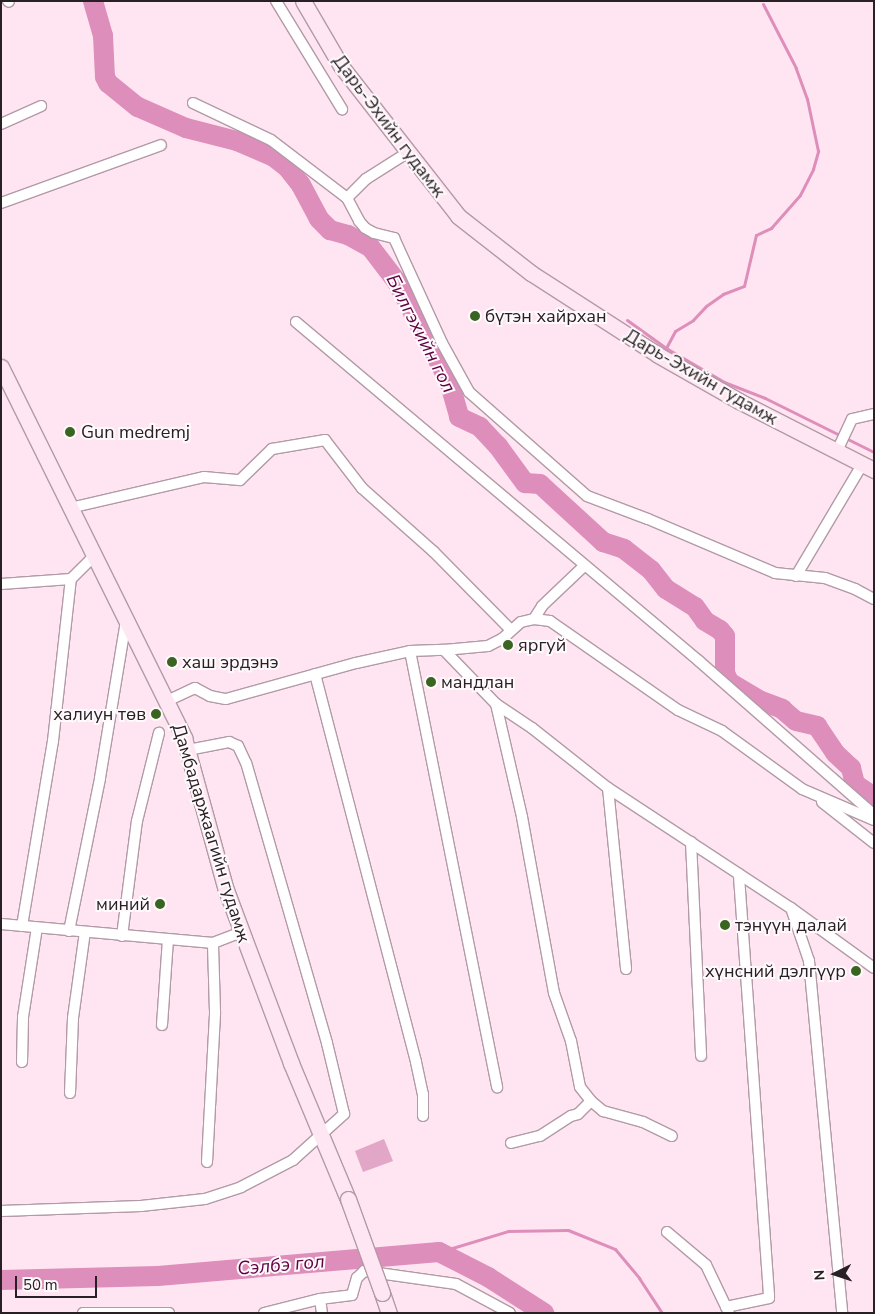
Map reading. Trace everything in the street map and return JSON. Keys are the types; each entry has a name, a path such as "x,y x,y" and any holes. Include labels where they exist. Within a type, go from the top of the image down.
{"main road":[{"name":"Дарь-Эхийн гудамж","path":"303,1 341,66 458,216 531,273 658,356 739,401 842,441 868,467"},
{"name":"Дамбадаржаагийн гудамж","path":"1,367 126,621 168,701 188,750 226,890 321,1136 348,1199 389,1313"}],"street":[{"path":"276,1 342,109"},
{"path":"193,103 271,140 347,198 359,221 365,228 374,233 394,238 442,343 469,392 587,496 648,519 775,573 825,578 855,589 874,599"},
{"path":"1,124 41,106"},
{"path":"1,203 161,145"},
{"path":"347,198 366,179 407,153"},
{"path":"296,322 699,661 874,815"},
{"path":"842,441 852,419 874,414"},
{"path":"70,508 204,477 240,480 272,449 325,440 362,488 433,552 511,630"},
{"path":"796,576 868,467"},
{"path":"22,926 53,741 71,580 94,556"},
{"path":"534,619 542,606 585,565"},
{"path":"1,584 71,580"},
{"path":"168,701 195,688 210,696 226,699 315,674 410,651 488,646 502,639 521,622 534,619 550,621 601,654 672,706 722,731 788,780 813,795 874,843"},
{"path":"69,931 100,778 126,621"},
{"path":"444,650 496,704 532,728 608,788 791,908 874,968"},
{"path":"410,651 497,1087"},
{"path":"315,674 416,1062 423,1094 423,1116"},
{"path":"496,704 522,817 554,993 571,1040 580,1088 603,1111 643,1122 672,1136"},
{"path":"122,936 137,822 159,734"},
{"path":"1,1211 141,1206 204,1199 241,1187 293,1160 343,1117 345,1110 328,1043 264,831 246,763 238,746 229,742 188,750"},
{"path":"608,788 626,969"},
{"path":"813,795 874,820"},
{"path":"691,842 701,1056"},
{"path":"667,1232 706,1265 727,1310 769,1298 739,874"},
{"path":"791,908 809,961 842,1313"},
{"path":"1,924 213,943 242,932"},
{"path":"22,1062 23,1017 37,928"},
{"path":"70,1093 72,1018 85,932"},
{"path":"162,1025 168,940"},
{"path":"207,1162 215,1012 213,943"},
{"path":"511,1143 540,1136 571,1116 578,1114 591,1101"},
{"path":"264,1313 320,1298 352,1295 357,1278 364,1271 456,1284 510,1313"},
{"path":"320,1298 322,1313"},
{"path":"83,1313 169,1313"}],"shaded area":[{"path":"384,1139 393,1161 363,1172 355,1151"}],"waterway":[{"name":"Билгэхийн гол","path":"93,1 103,36 105,77 108,83 138,107 186,128 237,141 274,157 287,167 301,185 319,219 330,230 348,235 371,248 397,282 449,381 459,417 480,427 498,446 525,483 540,484 603,542 624,549 651,570 666,589 695,607 705,621 720,630 725,636 725,673 729,682 759,700 782,709 796,721 817,726 835,753 851,768 855,784 874,797"},
{"path":"666,348 675,331 693,320 706,306 723,294 744,286 756,235 771,228 800,195 813,169 818,151 807,99 796,68 763,4"},
{"path":"627,320 666,348 724,382 765,398 874,452"},
{"path":"439,1252 508,1231 568,1230 615,1249 639,1278 662,1313"},
{"name":"Сэлбэ гол","path":"1,1280 158,1276 439,1252 488,1277 544,1313"}],"place":[{"name":"бүтэн хайрхан","path":"475,316"},
{"name":"Gun medremj","path":"70,432"},
{"name":"яргуй","path":"508,645"},
{"name":"хаш эрдэнэ","path":"172,662"},
{"name":"мандлан","path":"431,682"},
{"name":"халиун төв","path":"156,714"},
{"name":"миний","path":"160,904"},
{"name":"тэнүүн далай","path":"725,925"},
{"name":"хүнсний дэлгүүр","path":"856,971"}]}
